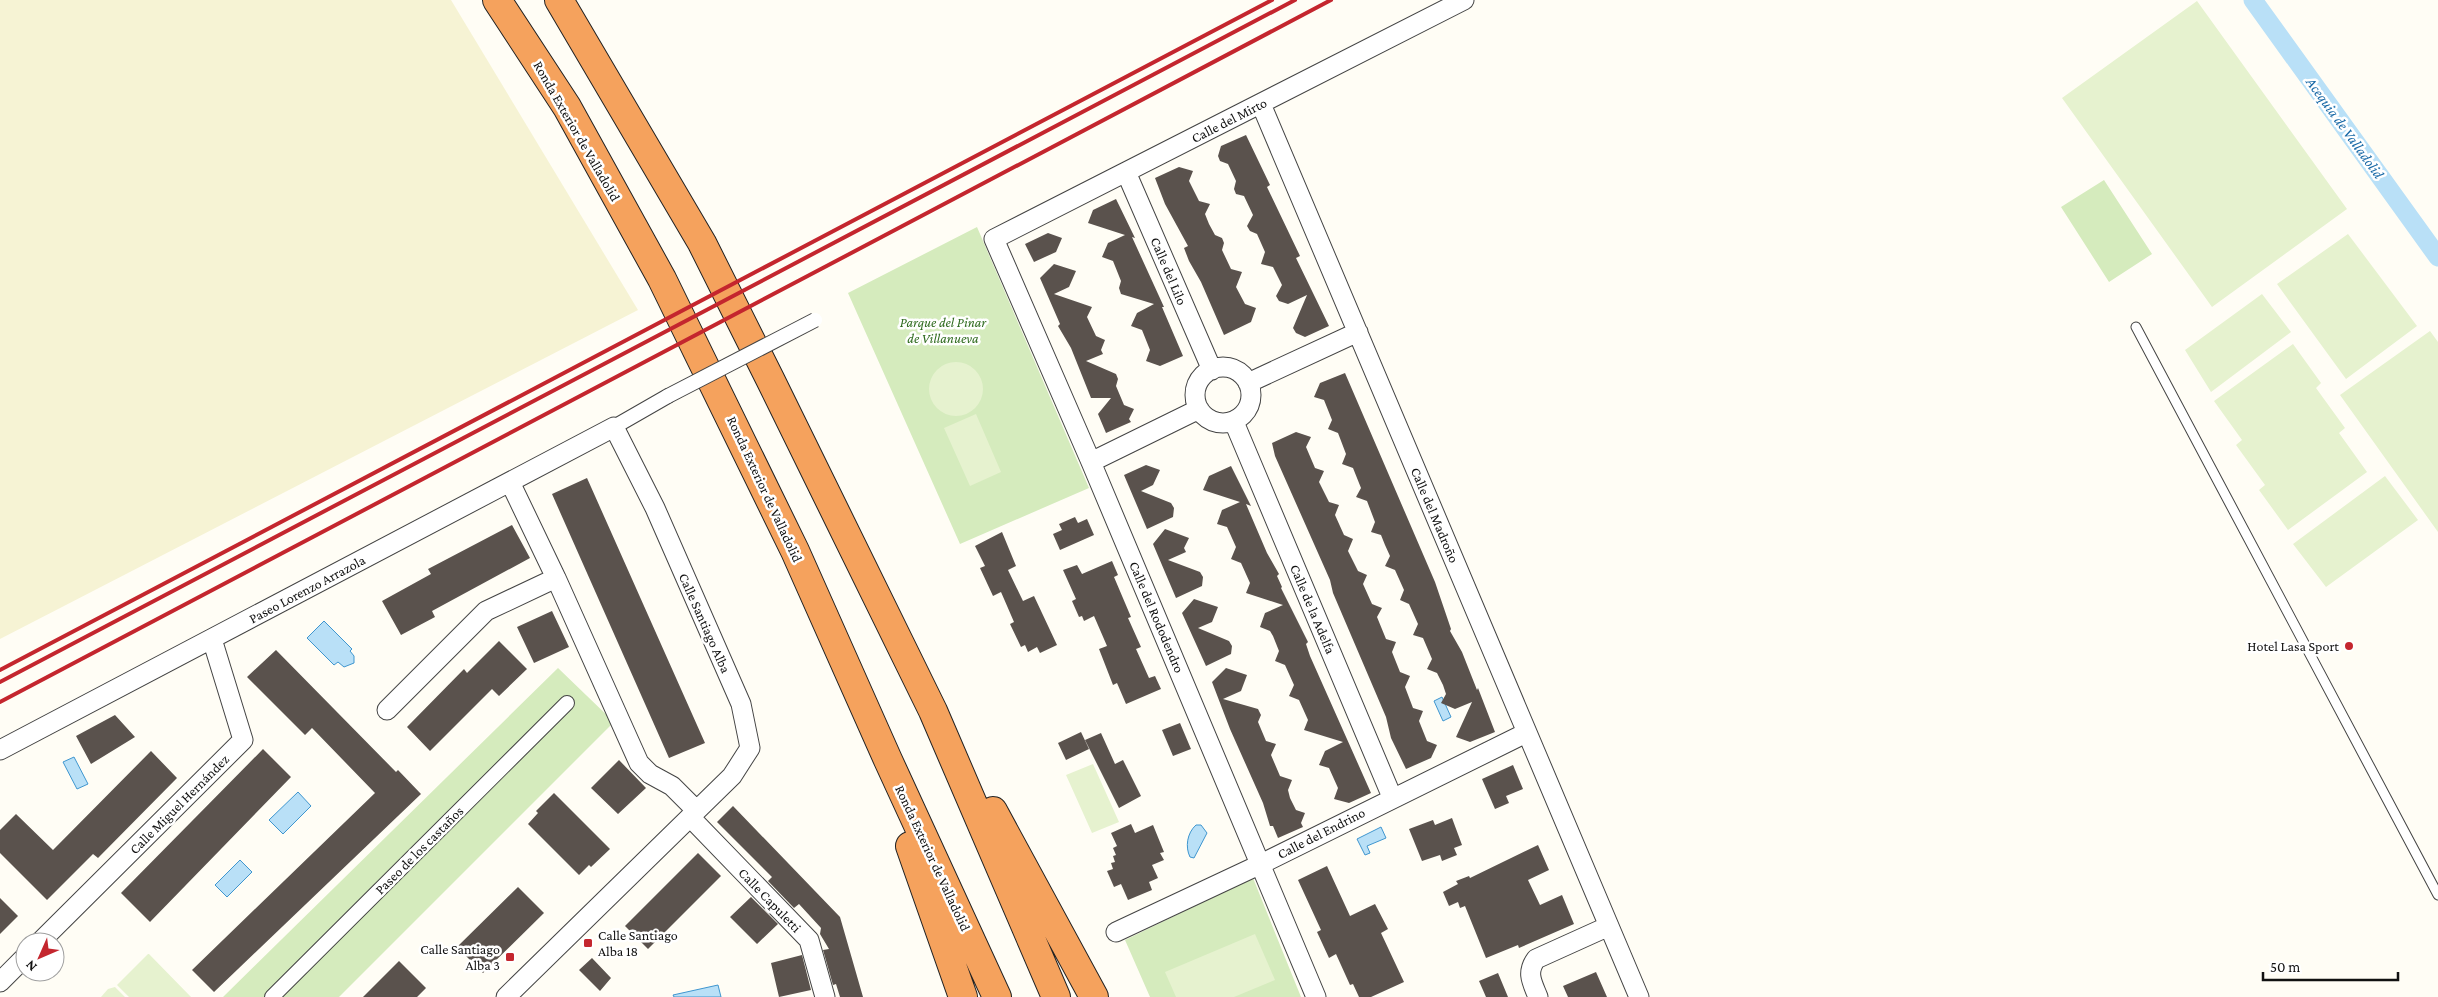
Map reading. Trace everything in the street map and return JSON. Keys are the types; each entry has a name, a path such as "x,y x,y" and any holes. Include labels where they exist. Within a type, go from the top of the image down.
{"highway":[{"name":"Ronda Exterior de Valladolid","path":"496,0 567,107 662,279 795,551 888,760 997,997"},
{"path":"559,0 702,244 933,711 1056,997"},
{"path":"933,711 967,763 1094,997"},
{"path":"888,760 897,806 963,997"}],"street":[{"name":"Calle del Mirto","path":"994,239 1464,0"},
{"name":"Calle del Madroño","path":"1261,104 1639,997"},
{"name":"Calle del Lilo","path":"1126,172 1212,370"},
{"name":"Calle del Rododendro","path":"994,239 1092,462 1316,997"},
{"path":"614,427 668,396 815,320"},
{"path":"1248,383 1358,332"},
{"path":"1229,368 1236,371 1248,383 1251,401 1242,417 1234,422 1224,424 1214,422 1205,417 1199,409 1195,398 1197,386 1202,377 1212,370 1229,368"},
{"path":"1092,462 1199,409"},
{"name":"Calle de la Adelfa","path":"1234,422 1392,797"},
{"name":"Paseo Lorenzo Arrazola","path":"0,750 614,427"},
{"name":"Calle Santiago Alba","path":"506,997 732,776 750,748 741,704 655,508 614,427"},
{"path":"510,482 556,578 639,763 650,774 672,786 693,814"},
{"path":"387,710 486,611 556,578"},
{"name":"Calle Miguel Hernández","path":"50,932 243,740 212,639"},
{"name":"Paseo de los castaños","path":"272,997 566,703"},
{"name":"Calle del Endrino","path":"1116,932 1261,864 1392,797 1526,733"},
{"name":"Calle Capuletti","path":"693,814 809,940 825,997"},
{"path":"1538,997 1530,978 1530,968 1536,959 1609,926"},
{"path":"0,982 15,967"}],"lane":[{"path":"2136,328 2438,895"}],"shaded area":[{"path":"0,0 451,0 638,310 0,639"}],"green space":[{"path":"2197,1 2347,209 2212,307 2062,98"},
{"path":"2104,180 2152,254 2109,282 2061,207"},
{"name":"Parque del Pinar de Villanueva","path":"977,227 1089,488 960,544 848,293"},
{"path":"2348,234 2417,326 2346,379 2277,284"},
{"path":"2262,294 2291,332 2211,392 2185,350"},
{"path":"2430,331 2438,342 2438,532 2340,395"},
{"path":"2293,344 2321,383 2316,388 2345,428 2339,433 2367,472 2288,530 2259,490 2265,485 2236,445 2242,440 2214,401"},
{"path":"951,362 961,362 971,366 979,374 983,389 979,404 971,412 961,416 951,416 941,412 933,404 929,394 929,384 933,374 941,366"},
{"path":"976,414 1001,472 970,486 944,428"},
{"path":"2385,476 2418,520 2326,587 2293,544"},
{"path":"558,668 614,722 339,997 223,997"},
{"path":"1093,764 1119,822 1092,833 1066,775"},
{"path":"1253,878 1301,997 1150,997 1125,940"},
{"path":"1255,934 1275,980 1234,997 1176,997 1165,972"},
{"path":"148,954 191,997 129,997 117,985"},
{"path":"115,987 125,997 101,997 108,989"}],"water":[{"path":"324,621 352,649 350,651 354,656 354,663 344,667 338,662 334,665 307,638"},
{"path":"1442,697 1451,717 1443,721 1434,701"},
{"path":"74,757 88,784 77,789 63,762"},
{"path":"298,792 311,806 283,834 269,820"},
{"path":"1196,825 1201,825 1207,833 1194,858 1190,857 1187,845 1189,836"},
{"path":"1381,827 1386,838 1367,846 1370,853 1365,855 1357,839"},
{"path":"240,860 252,872 227,897 215,885"},
{"path":"718,985 721,997 674,997 673,995"}],"building":[{"path":"1246,135 1270,185 1267,187 1300,256 1296,258 1329,326 1305,337 1296,333 1293,328 1307,295 1288,304 1279,301 1276,296 1282,285 1273,267 1261,264 1265,252 1257,234 1250,231 1247,226 1253,215 1244,196 1236,194 1234,189 1236,181 1228,164 1220,161 1218,156 1221,146"},
{"path":"1179,167 1193,171 1189,181 1199,201 1210,204 1205,214 1209,224 1215,235 1222,238 1224,243 1222,250 1231,269 1242,272 1236,287 1245,304 1256,308 1251,322 1224,335 1201,282 1189,261 1184,248 1188,246 1165,204 1155,178"},
{"path":"1116,199 1135,238 1132,237 1164,307 1162,307 1183,356 1160,366 1146,361 1150,350 1142,330 1131,326 1137,313 1154,304 1121,294 1119,288 1121,281 1113,261 1102,257 1108,243 1125,235 1088,223 1093,210"},
{"path":"1048,233 1062,238 1056,252 1034,262 1025,244"},
{"path":"1054,264 1076,271 1069,287 1054,294 1092,307 1087,317 1096,336 1105,340 1101,350 1103,354 1086,361 1116,374 1118,379 1116,386 1124,405 1134,409 1129,419 1131,422 1106,433 1098,414 1111,398 1091,398 1071,348 1058,326 1060,324 1040,278"},
{"path":"1345,373 1435,582 1451,629 1450,631 1462,652 1495,732 1470,742 1456,737 1472,702 1455,709 1441,703 1446,694 1443,685 1437,673 1427,669 1432,659 1423,638 1413,635 1418,624 1409,604 1400,600 1404,590 1395,570 1385,566 1390,556 1381,535 1371,532 1375,522 1367,501 1356,497 1361,488 1353,468 1342,464 1346,454 1338,433 1328,429 1332,420 1324,400 1314,397 1320,383"},
{"path":"1296,432 1311,437 1306,447 1315,468 1324,471 1319,482 1329,502 1339,505 1335,515 1344,535 1353,539 1348,551 1358,571 1367,575 1363,584 1372,604 1382,608 1377,617 1386,639 1396,642 1392,652 1400,672 1410,676 1405,687 1413,708 1423,711 1419,721 1427,741 1437,745 1431,758 1406,769 1391,738 1386,717 1333,593 1330,580 1275,456 1272,443"},
{"path":"1146,465 1160,470 1153,485 1141,491 1171,503 1174,508 1173,517 1147,529 1124,475"},
{"path":"1231,466 1251,506 1246,504 1267,553 1279,574 1277,576 1281,588 1308,642 1306,644 1310,656 1371,793 1349,803 1334,799 1338,788 1329,768 1319,765 1325,751 1343,742 1304,730 1308,720 1299,700 1289,696 1294,685 1285,665 1275,661 1279,651 1273,636 1270,631 1260,627 1265,613 1283,605 1246,593 1250,583 1241,563 1231,559 1236,547 1227,527 1217,524 1222,510 1240,502 1203,490 1209,476"},
{"path":"587,478 705,743 669,758 552,494"},
{"path":"1075,517 1078,523 1087,519 1094,535 1060,550 1053,534 1062,530 1059,524"},
{"path":"512,525 530,558 432,611 435,617 401,635 382,601 431,574 428,569"},
{"path":"1165,529 1189,538 1184,548 1186,552 1168,560 1200,572 1203,577 1202,586 1176,598 1153,544"},
{"path":"1002,532 1016,566 1008,570 1023,601 1034,596 1057,645 1040,653 1037,647 1028,652 1025,645 1021,647 1010,624 1014,622 1001,592 993,596 980,568 985,566 975,546"},
{"path":"1112,561 1118,575 1114,577 1131,617 1128,618 1141,647 1136,649 1149,678 1155,676 1161,689 1126,704 1117,683 1113,685 1099,649 1107,646 1094,616 1084,621 1082,616 1079,617 1072,601 1076,599 1063,570 1077,565 1082,574"},
{"path":"1194,599 1218,607 1212,622 1198,628 1229,641 1232,646 1231,654 1206,666 1182,613"},
{"path":"552,611 569,647 534,663 517,627"},
{"path":"499,641 527,669 499,696 492,689 430,751 407,727 464,669 467,673"},
{"path":"276,650 396,772 398,770 421,794 214,992 192,970 375,793 312,728 305,735 247,677"},
{"path":"1226,668 1247,675 1241,691 1223,699 1258,709 1261,715 1258,722 1266,741 1276,744 1271,755 1280,776 1292,780 1288,790 1290,798 1296,810 1305,813 1301,823 1303,827 1278,838 1273,826 1270,826 1263,803 1230,729 1212,682"},
{"path":"115,715 135,737 91,764 76,736"},
{"path":"1180,723 1191,749 1173,756 1162,730"},
{"path":"1081,732 1089,749 1066,760 1058,743"},
{"path":"1101,733 1115,764 1123,760 1141,796 1119,808 1085,740"},
{"path":"263,749 291,777 150,922 121,893"},
{"path":"151,751 177,778 98,858 93,854 47,900 0,853 0,830 16,814 53,850"},
{"path":"619,760 646,788 618,814 591,788"},
{"path":"1513,765 1523,789 1506,796 1509,803 1495,809 1482,779"},
{"path":"554,793 610,849 591,867 589,865 579,875 528,824 538,813 536,811"},
{"path":"733,806 840,917 863,997 840,997 836,984 833,985 823,950 829,949 820,934 821,928 799,904 794,908 768,881 772,877 717,822"},
{"path":"1452,818 1462,845 1454,848 1457,855 1442,861 1440,855 1422,861 1409,829 1433,820 1435,825"},
{"path":"1131,824 1135,833 1153,825 1164,852 1160,853 1164,860 1152,865 1158,878 1149,882 1152,890 1128,900 1121,884 1114,887 1107,871 1113,869 1111,863 1115,862 1113,856 1116,855 1113,848 1117,846 1111,833"},
{"path":"1538,845 1549,870 1528,880 1540,905 1562,895 1574,924 1519,948 1518,945 1486,958 1465,906 1460,908 1458,902 1449,906 1443,892 1458,884 1456,881 1469,876 1470,878"},
{"path":"698,853 721,876 648,949 625,926"},
{"path":"1327,866 1350,916 1375,904 1388,929 1381,933 1404,982 1371,997 1359,997 1353,984 1350,985 1336,954 1329,958 1317,932 1321,930 1298,880"},
{"path":"518,887 544,913 483,973 457,947"},
{"path":"751,897 778,924 757,944 730,917"},
{"path":"0,898 18,916 0,934"},
{"path":"802,955 811,990 779,997 771,963"},
{"path":"592,958 611,978 600,991 579,970"},
{"path":"399,961 426,988 417,997 363,997"},
{"path":"1596,972 1607,997 1568,997 1563,986"},
{"path":"1498,973 1508,997 1486,997 1479,981"}],"waterway":[{"name":"Acequia de Valladolid","path":"2253,0 2438,257"}],"railway":[{"path":"0,670 1272,0"},
{"path":"0,682 1295,0"},
{"path":"0,702 1331,0"}],"place":[{"name":"Hotel Lasa Sport","path":"2349,646"},
{"name":"Calle Santiago Alba 18","path":"588,943"},
{"name":"Calle Santiago Alba 3","path":"510,957"}]}
